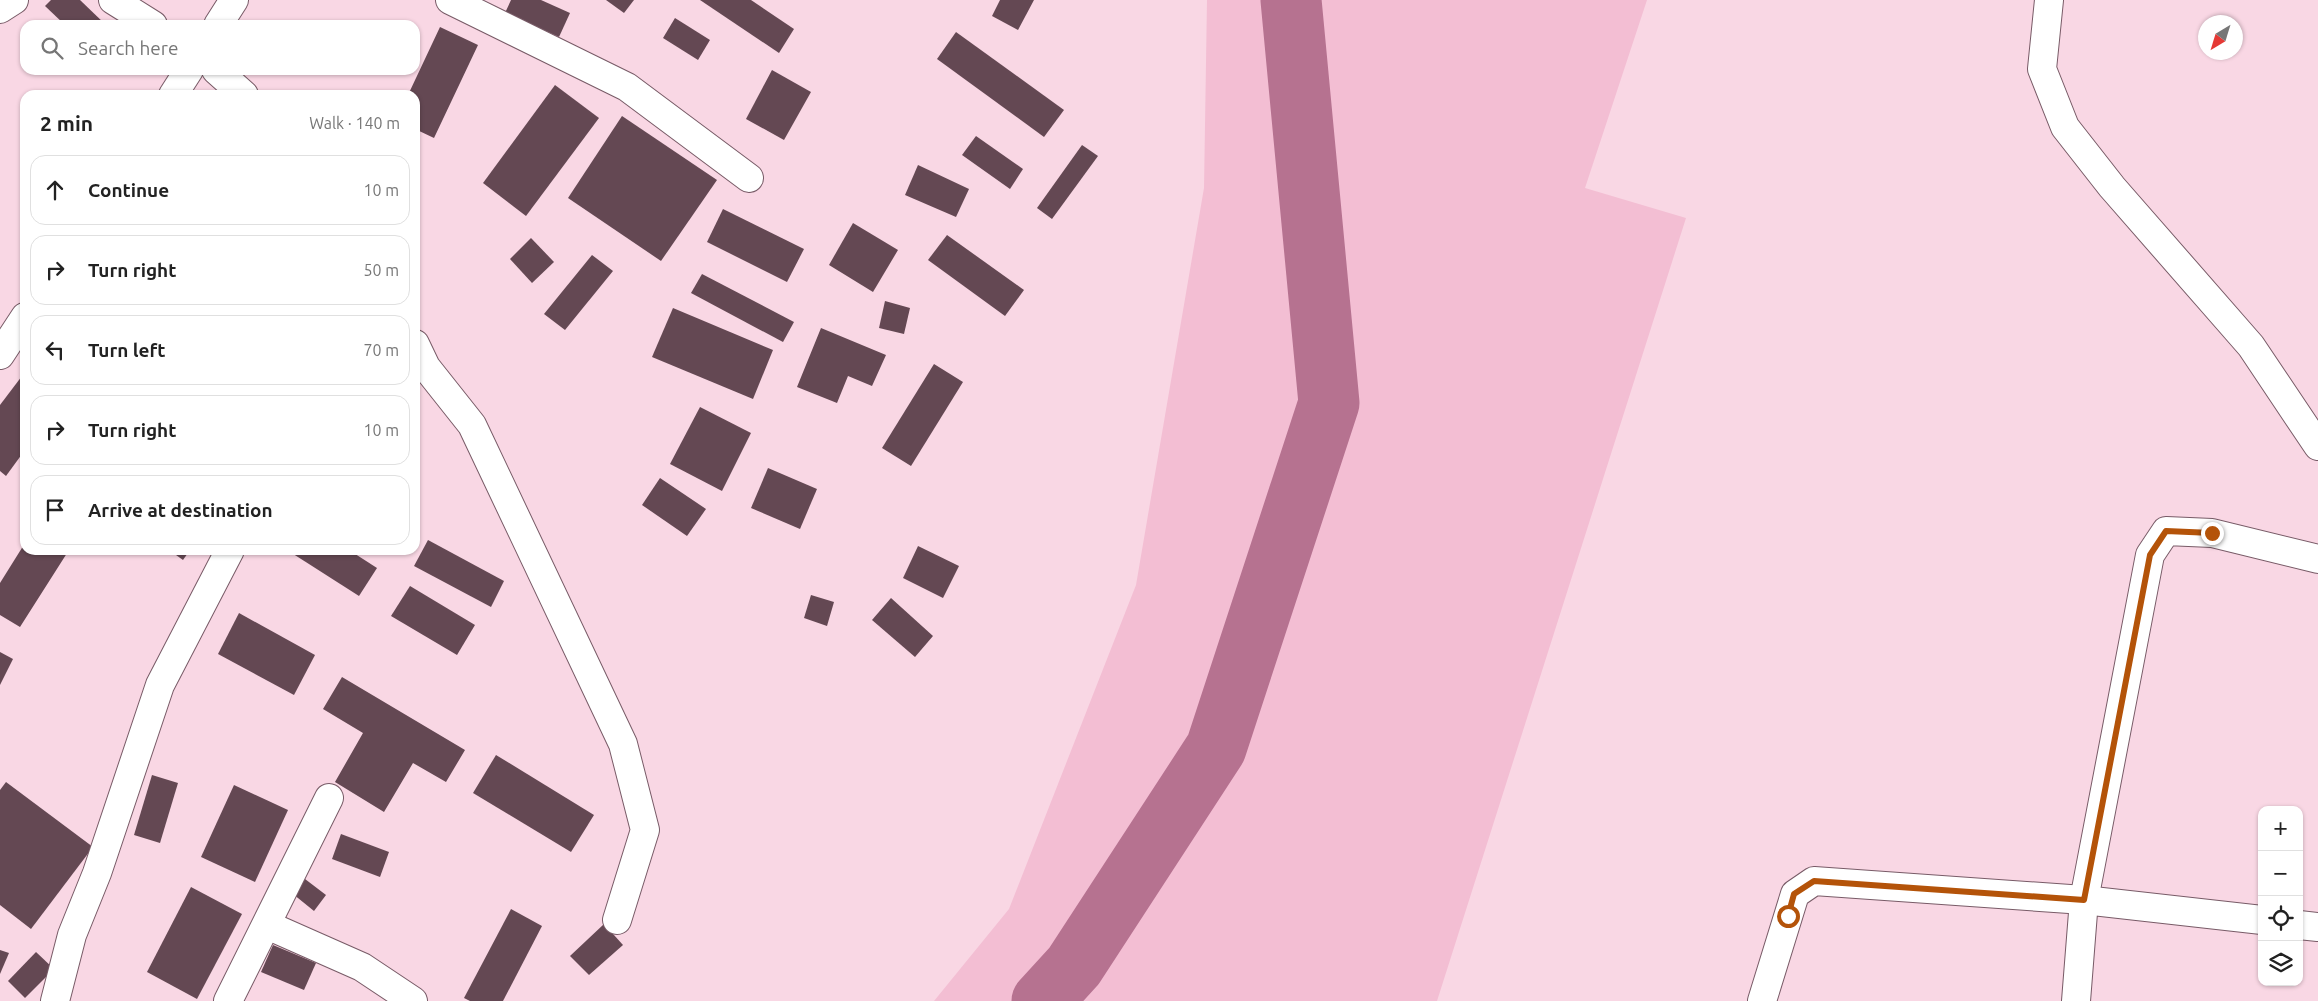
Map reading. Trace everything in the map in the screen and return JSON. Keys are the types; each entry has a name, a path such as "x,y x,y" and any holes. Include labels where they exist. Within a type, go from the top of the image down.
{"street":[{"path":"0,9 14,0"},
{"path":"113,0 144,20"},
{"path":"221,20 234,0"},
{"path":"450,0 627,87 749,178"},
{"path":"2049,0 2042,69 2064,127 2112,187 2251,346 2318,446"},
{"path":"176,90 186,75"},
{"path":"222,75 238,90"},
{"path":"0,354 20,324"},
{"path":"420,354 426,367 472,425 624,744 645,830 617,920"},
{"path":"2076,1001 2084,900 2150,555 2166,531 2212,533 2318,559"},
{"path":"55,1001 72,935 97,873 160,685 227,555"},
{"path":"228,1001 329,798"},
{"path":"1762,1001 1794,894 1814,881 2084,900 2258,920"},
{"path":"267,925 362,967 413,1001"},
{"path":"2303,925 2318,927"}],"shaded area":[{"path":"1207,0 1647,0 1585,188 1686,218 1437,1001 934,1001 1009,909 1136,585 1204,188"}],"building":[{"path":"51,0 80,0 101,20 60,20 45,6"},
{"path":"511,0 541,0 570,13 559,37 505,13"},
{"path":"606,0 634,0 624,13"},
{"path":"700,0 751,0 794,29 779,53"},
{"path":"1000,0 1034,0 1018,30 992,16"},
{"path":"675,18 710,40 698,60 663,38"},
{"path":"440,27 478,45 434,138 420,131 420,90 410,90 417,75 420,75 420,70"},
{"path":"956,32 1064,110 1044,137 937,59"},
{"path":"772,70 811,92 784,140 746,119"},
{"path":"555,85 599,118 526,216 483,183"},
{"path":"622,116 717,180 661,261 568,198"},
{"path":"976,136 1023,169 1010,189 962,155"},
{"path":"1082,145 1098,156 1052,219 1037,208"},
{"path":"918,165 969,189 956,217 905,195"},
{"path":"723,209 804,249 787,282 707,242"},
{"path":"853,223 898,250 873,292 829,265"},
{"path":"947,235 1024,290 1005,316 928,260"},
{"path":"531,238 554,262 532,283 510,259"},
{"path":"592,255 613,271 565,330 544,314"},
{"path":"702,274 794,322 783,342 691,293"},
{"path":"885,301 910,308 904,334 879,328"},
{"path":"673,308 773,350 753,399 652,357"},
{"path":"821,328 886,355 872,386 848,376 837,403 797,387"},
{"path":"934,364 963,382 911,466 882,448"},
{"path":"20,379 20,457 6,476 0,471 0,405"},
{"path":"700,407 751,433 722,491 670,464"},
{"path":"768,468 817,489 800,529 751,508"},
{"path":"660,478 706,509 687,536 642,505"},
{"path":"428,540 504,581 491,607 414,566"},
{"path":"918,546 959,566 943,598 903,578"},
{"path":"20,551 20,555 66,555 20,627 0,615 0,583"},
{"path":"176,555 186,555 183,560"},
{"path":"295,555 357,555 377,568 359,596"},
{"path":"410,586 475,625 457,655 391,616"},
{"path":"811,595 834,602 827,626 804,618"},
{"path":"891,598 933,636 915,657 872,620"},
{"path":"239,613 315,655 294,695 218,654"},
{"path":"0,652 13,659 0,685"},
{"path":"342,677 465,750 446,782 413,763 384,812 335,782 363,733 323,709"},
{"path":"496,755 594,815 571,852 473,793"},
{"path":"152,775 178,783 160,843 134,835"},
{"path":"6,782 93,847 31,929 0,905 0,790"},
{"path":"234,785 288,810 255,882 201,857"},
{"path":"341,834 389,852 380,877 332,859"},
{"path":"305,879 326,895 314,911 293,894"},
{"path":"191,887 242,914 197,999 147,972"},
{"path":"511,909 542,926 503,1001 470,1001 464,998"},
{"path":"604,924 623,945 589,975 570,956"},
{"path":"273,945 316,963 304,990 261,972"},
{"path":"0,950 9,953 0,974"},
{"path":"36,952 54,969 25,998 8,981"}],"waterway":[{"path":"1042,1001 1074,966 1216,748 1329,403 1291,0"}],"route":[{"path":"1788,916 1794,894 1814,881 2084,900 2150,555 2166,531 2212,533"}]}
